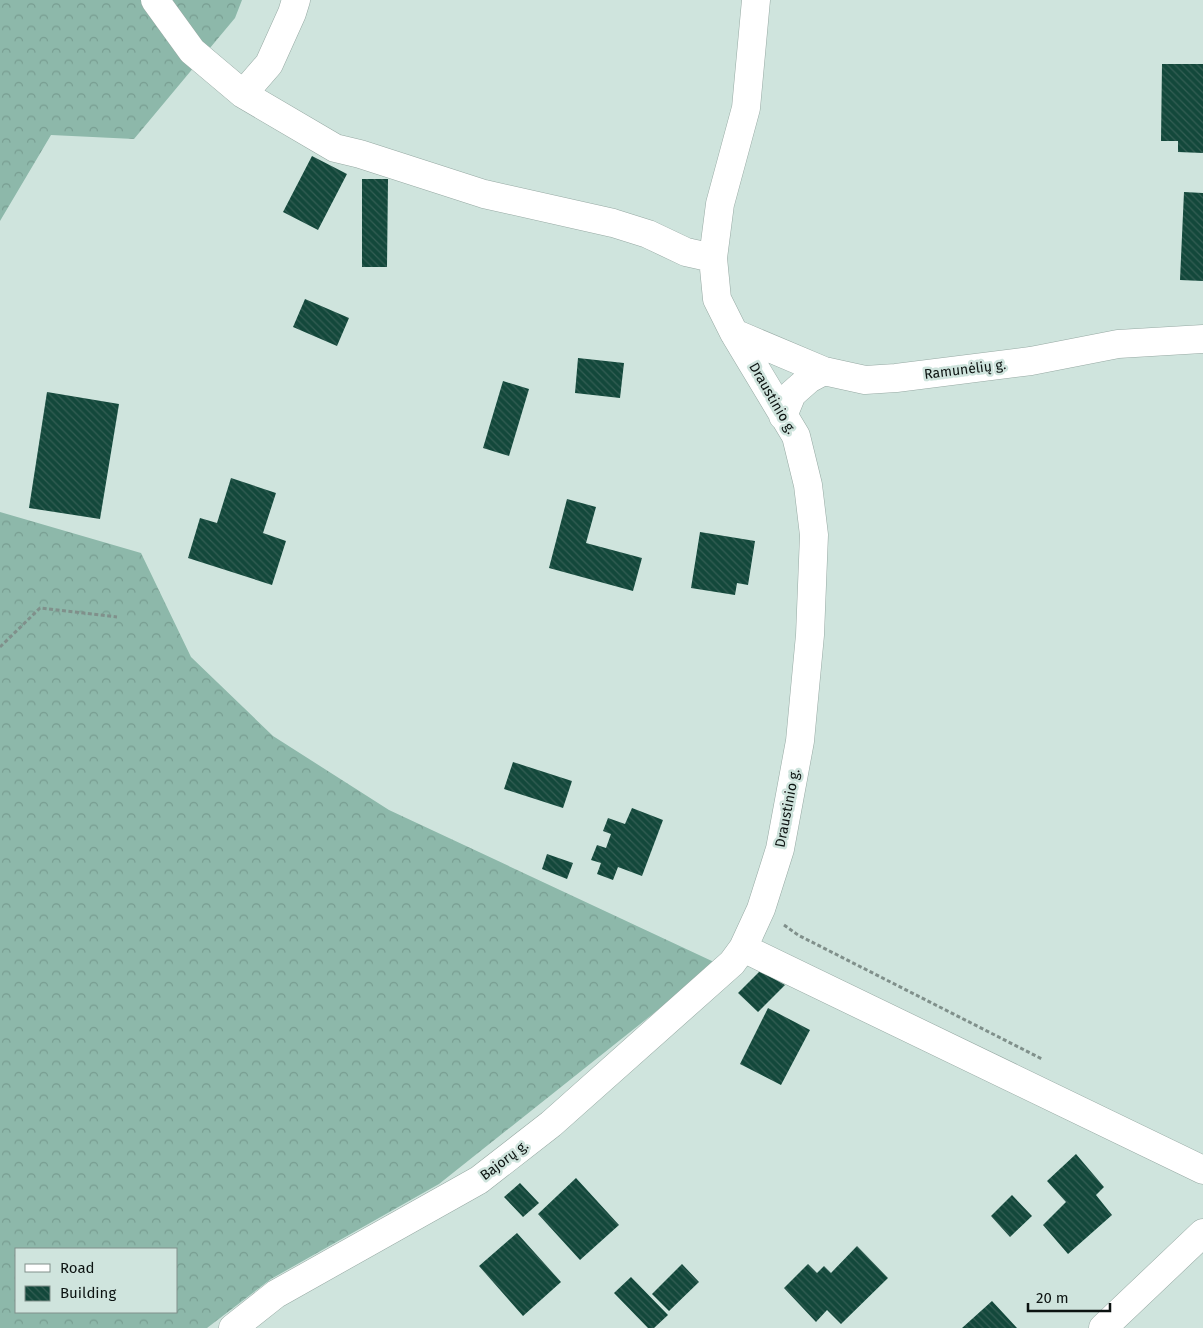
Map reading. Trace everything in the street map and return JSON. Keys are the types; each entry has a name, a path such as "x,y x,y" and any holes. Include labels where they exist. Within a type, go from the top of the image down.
{"street":[{"path":"155,0 192,51 243,94 335,148 360,154 484,194 613,223 648,234 686,252 713,258"},
{"path":"243,94 269,64 296,0"},
{"name":"Draustinio g.","path":"743,948 760,909 780,849 800,741 810,635 814,535 808,485 796,436 734,333 717,299 713,258 720,204 746,108 756,0"},
{"name":"Ramunėlių g.","path":"734,333 824,371 865,380 896,378 1031,361 1118,344 1203,340"},
{"path":"783,416 792,394 809,379 824,371"},
{"path":"743,948 1203,1170"},
{"name":"Bajorų g.","path":"233,1328 276,1294 479,1180 551,1124 732,963 743,948"},
{"path":"1103,1328 1203,1234"}],"path":[{"path":"0,647 40,608 117,617"},
{"path":"760,909 798,935 1045,1060"}],"green space":[{"path":"0,0 242,0 235,18 134,139 51,135 0,221"},
{"path":"0,512 141,553 191,657 273,736 389,810 714,962 688,986 439,1184 271,1279 207,1328 0,1328"}],"building":[{"path":"1162,64 1203,64 1203,153 1178,152 1178,141 1161,141"},
{"path":"312,156 347,174 318,230 283,212"},
{"path":"362,179 388,179 387,267 362,267"},
{"path":"1184,192 1203,193 1203,281 1180,280"},
{"path":"305,299 349,318 337,346 293,327"},
{"path":"578,358 624,363 620,398 575,393"},
{"path":"503,381 529,389 509,456 483,448"},
{"path":"47,392 119,404 100,519 29,508"},
{"path":"231,478 276,493 263,533 286,541 272,585 188,558 200,518 217,523"},
{"path":"567,499 596,507 586,543 642,558 633,591 549,568"},
{"path":"700,532 755,541 748,585 737,583 735,595 691,588"},
{"path":"513,762 572,781 563,808 504,789"},
{"path":"632,808 663,820 642,876 618,867 613,880 597,874 601,863 591,860 597,845 606,848 611,834 603,831 608,818 625,824"},
{"path":"547,854 573,863 567,879 542,869"},
{"path":"760,971 785,985 758,1012 738,993"},
{"path":"768,1008 810,1030 781,1085 740,1064"},
{"path":"1076,1154 1104,1187 1096,1195 1112,1215 1068,1254 1043,1225 1066,1202 1047,1181"},
{"path":"576,1178 619,1225 580,1260 538,1214"},
{"path":"520,1183 539,1203 523,1217 504,1197"},
{"path":"1012,1195 1032,1216 1010,1237 991,1216"},
{"path":"517,1233 561,1282 523,1316 479,1266"},
{"path":"857,1246 888,1278 841,1324 827,1310 816,1322 784,1288 808,1264 817,1273 824,1266 831,1273"},
{"path":"682,1264 699,1282 669,1311 652,1294"},
{"path":"631,1277 668,1315 654,1328 648,1328 614,1293"},
{"path":"992,1301 1017,1328 962,1328"}]}
